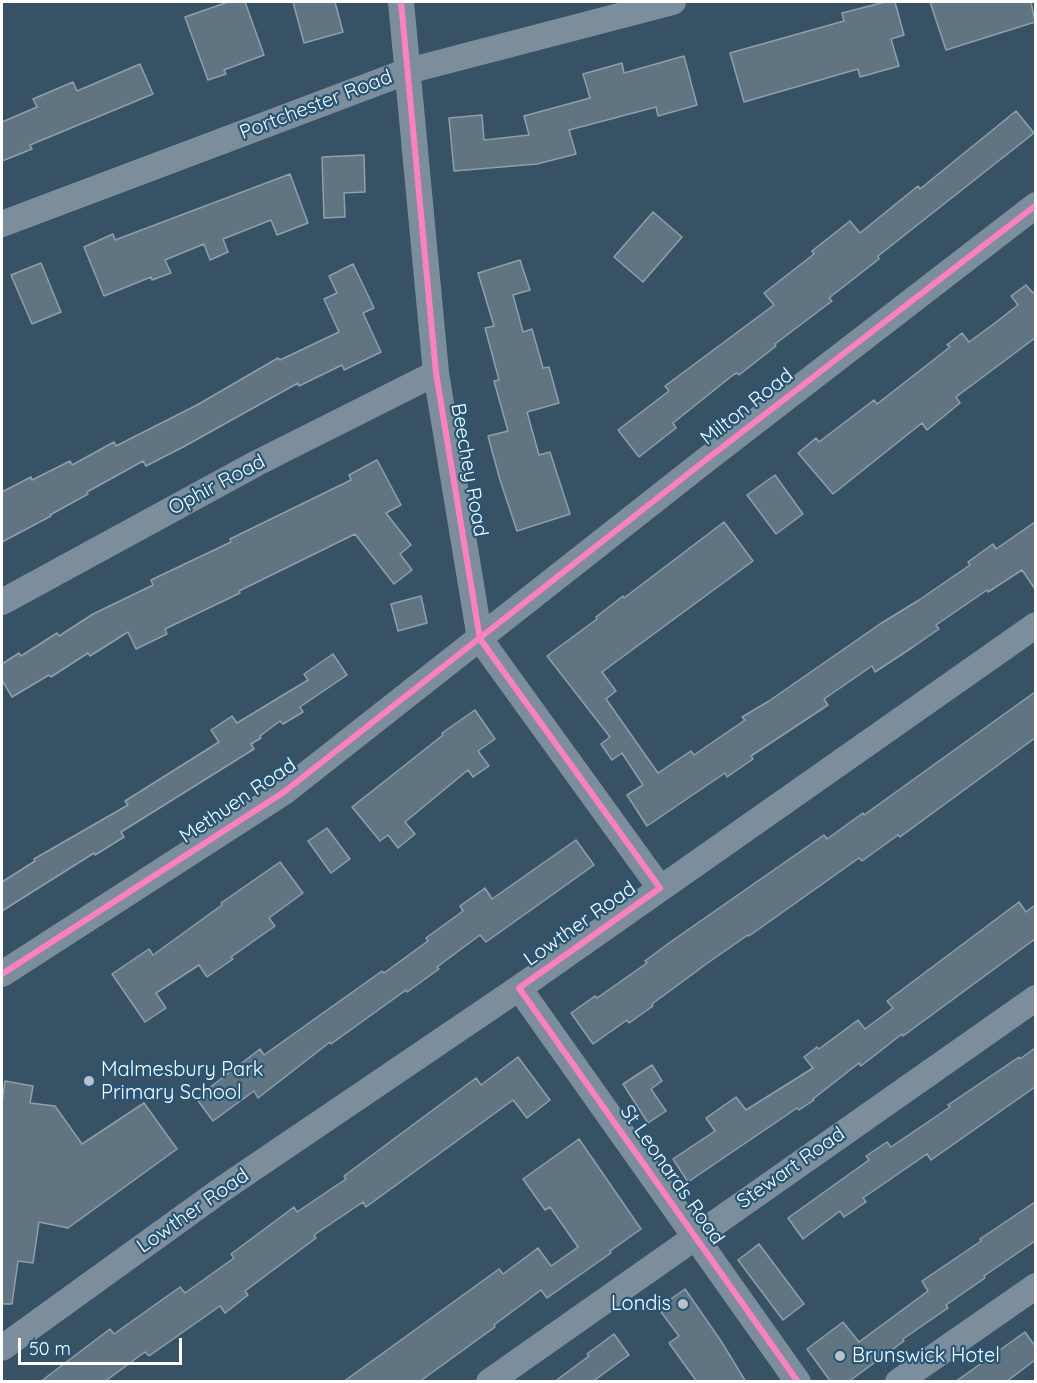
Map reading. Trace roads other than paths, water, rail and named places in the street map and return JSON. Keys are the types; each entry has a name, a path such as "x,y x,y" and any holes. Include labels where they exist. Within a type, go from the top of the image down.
{"street":[{"name":"Beechey Road","path":"401,2 436,374 480,639 660,888"},
{"name":"Portchester Road","path":"2,224 408,71 673,2"},
{"name":"Milton Road","path":"480,639 1035,205"},
{"name":"Ophir Road","path":"2,602 257,462 436,374"},
{"name":"Lowther Road","path":"2,1348 231,1184 519,988 1035,625"},
{"name":"Methuen Road","path":"2,974 284,792 480,639"},
{"name":"St Leonards Road","path":"519,988 798,1382"},
{"name":"Stewart Road","path":"489,1382 1035,998"},
{"path":"898,1382 1035,1286"}],"place":[{"name":"Malmesbury Park Primary School","path":"89,1081"},
{"name":"Londis","path":"683,1304"},
{"name":"Brunswick Hotel","path":"840,1356"}]}
